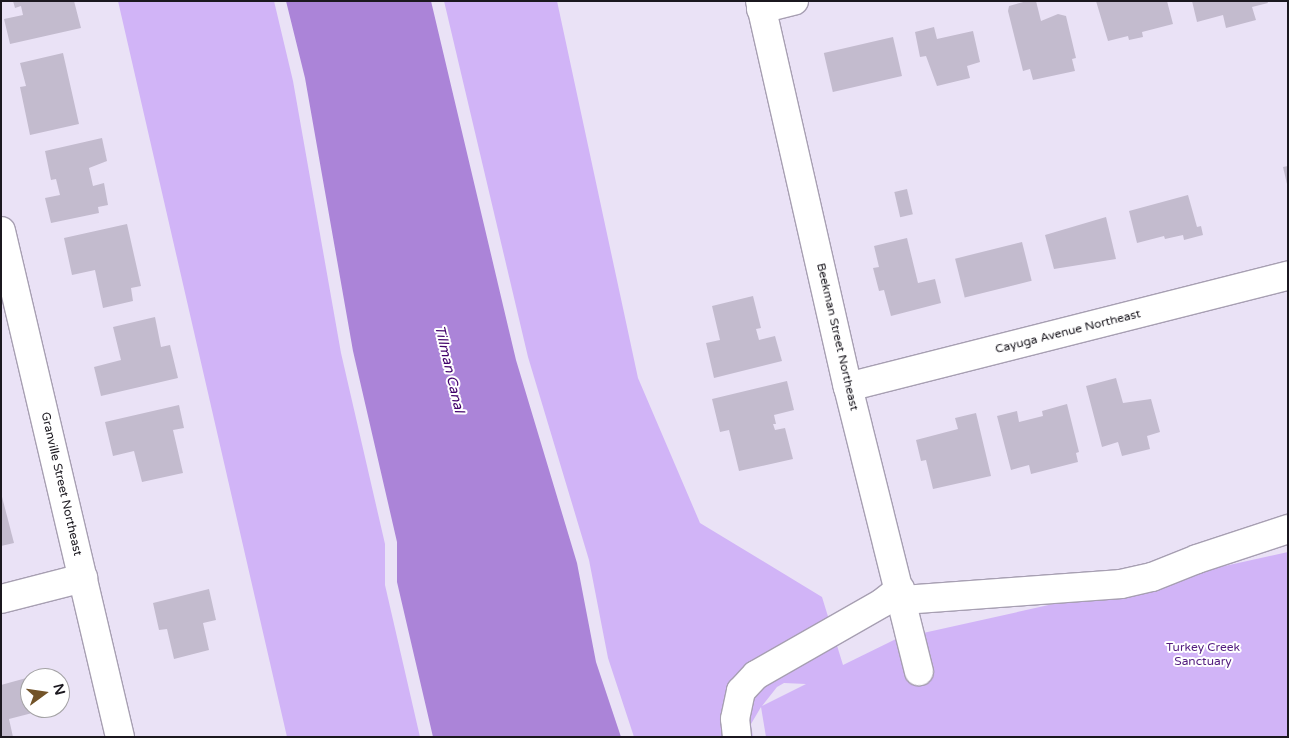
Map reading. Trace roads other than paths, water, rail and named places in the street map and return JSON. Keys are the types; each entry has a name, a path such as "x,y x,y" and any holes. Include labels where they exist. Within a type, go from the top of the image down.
{"street":[{"path":"761,5 794,1"},
{"name":"Beekman Street Northeast","path":"761,5 848,387 902,594 919,671"},
{"name":"Granville Street Northeast","path":"3,242 120,737"},
{"name":"Cayuga Avenue Northeast","path":"848,387 1288,276"},
{"path":"737,737 735,719 741,691 756,675 902,594 1121,584 1152,577 1197,558 1288,529"},
{"path":"1,599 83,578"}],"water":[{"name":"Tillman Canal","path":"286,1 431,1 516,360 577,563 596,662 621,737 433,737 397,582 397,542 353,351 305,78"}],"park label":[{"name":"Turkey Creek Sanctuary","path":"1203,655"}]}
